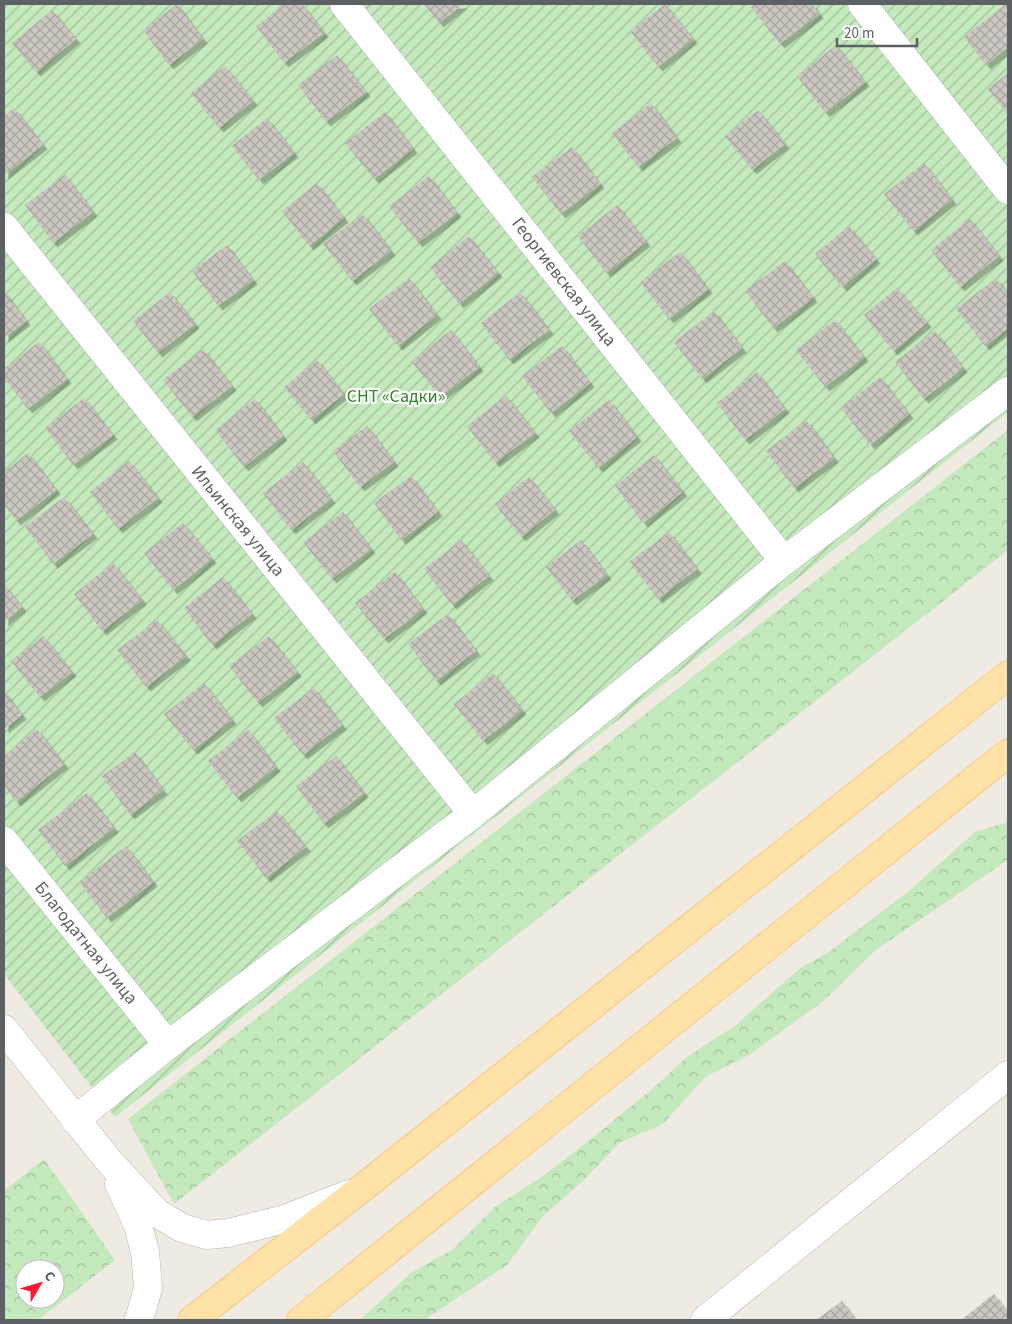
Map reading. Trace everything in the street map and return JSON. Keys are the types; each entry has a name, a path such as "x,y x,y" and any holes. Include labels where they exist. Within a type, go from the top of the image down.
{"main road":[{"path":"192,1320 361,1189 1008,674"},
{"path":"301,1320 1008,753"}],"street":[{"name":"Георгиевская улица","path":"344,4 784,561"},
{"path":"862,4 1008,190"},
{"name":"Ильинская улица","path":"4,227 472,814"},
{"path":"75,1120 168,1045 472,814 784,561 1008,391"},
{"name":"Благодатная улица","path":"4,841 168,1045"},
{"path":"4,1029 108,1160 157,1213 182,1228 207,1235 228,1233 285,1219 361,1189"},
{"path":"705,1320 1008,1075"},
{"path":"108,1160 138,1224 145,1252 148,1288 139,1320"}],"green space":[{"name":"СНТ «Садки»","path":"4,4 1008,4 1008,412 115,1117 4,974"},
{"path":"1008,430 1008,550 174,1204 128,1119"},
{"path":"1008,822 1008,858 1005,862 877,949 822,1002 749,1055 705,1077 663,1124 619,1143 584,1180 542,1217 507,1265 424,1320 360,1320 412,1272 452,1250 496,1206 542,1177 650,1091 687,1057 736,1025 799,969 829,952 910,890 975,832"},
{"path":"44,1159 115,1260 65,1299 65,1259 15,1259 15,1309 52,1309 38,1320 4,1320 4,1191"}],"building":[{"path":"177,4 203,39 169,65 143,30"},
{"path":"285,4 302,4 324,33 284,63 256,26"},
{"path":"424,4 463,4 439,23"},
{"path":"665,4 693,39 658,67 630,31"},
{"path":"755,4 812,4 819,14 780,44 751,7"},
{"path":"1008,4 1008,47 986,65 964,37"},
{"path":"52,10 76,39 36,72 12,43"},
{"path":"836,45 865,82 825,113 797,76"},
{"path":"337,55 366,92 326,122 298,85"},
{"path":"225,66 253,101 219,128 191,93"},
{"path":"1008,73 1008,115 988,89"},
{"path":"651,103 677,138 638,167 612,133"},
{"path":"14,108 43,145 4,175 4,116"},
{"path":"758,110 785,144 752,170 725,136"},
{"path":"385,112 413,149 374,179 345,143"},
{"path":"267,118 294,153 259,180 232,146"},
{"path":"572,147 600,184 561,214 532,177"},
{"path":"924,163 952,200 913,231 884,194"},
{"path":"65,175 93,212 53,243 25,205"},
{"path":"429,176 457,213 418,243 389,206"},
{"path":"317,183 344,218 309,246 282,211"},
{"path":"617,205 646,242 606,273 578,236"},
{"path":"363,214 391,251 352,281 323,244"},
{"path":"970,219 999,256 960,287 931,250"},
{"path":"849,226 876,259 842,287 815,254"},
{"path":"469,236 498,273 459,304 430,267"},
{"path":"227,245 253,280 218,306 192,271"},
{"path":"680,252 708,289 669,319 640,282"},
{"path":"785,261 813,298 773,328 745,291"},
{"path":"409,278 437,315 398,346 369,309"},
{"path":"996,278 1008,295 1008,328 985,346 956,309"},
{"path":"897,288 927,323 893,351 864,315"},
{"path":"4,291 26,321 4,338"},
{"path":"170,292 195,324 158,353 133,321"},
{"path":"520,292 549,330 509,360 481,323"},
{"path":"714,311 742,348 702,379 674,342"},
{"path":"835,320 864,357 825,387 796,350"},
{"path":"451,330 479,367 440,397 411,361"},
{"path":"935,331 963,368 924,399 895,362"},
{"path":"39,342 67,379 28,409 4,378 4,369"},
{"path":"562,346 590,383 551,413 522,376"},
{"path":"203,349 232,386 192,417 163,380"},
{"path":"317,360 344,394 311,420 284,387"},
{"path":"757,372 785,409 745,440 717,403"},
{"path":"880,377 909,414 870,445 841,408"},
{"path":"506,396 535,433 495,463 467,426"},
{"path":"84,398 113,435 73,465 45,428"},
{"path":"255,399 283,436 244,467 215,430"},
{"path":"609,400 637,437 598,468 569,431"},
{"path":"806,420 834,458 794,488 766,451"},
{"path":"367,426 394,462 360,487 333,451"},
{"path":"28,453 56,490 16,521 4,504 4,472"},
{"path":"654,455 683,492 643,523 615,486"},
{"path":"129,461 158,498 118,529 90,492"},
{"path":"303,462 331,499 291,530 263,493"},
{"path":"411,476 438,512 401,540 374,503"},
{"path":"529,477 555,510 521,537 495,504"},
{"path":"64,497 93,534 53,564 25,527"},
{"path":"343,512 371,549 332,579 303,542"},
{"path":"183,523 212,559 173,590 144,553"},
{"path":"669,532 697,569 658,599 629,562"},
{"path":"461,540 489,576 452,605 424,569"},
{"path":"581,540 607,575 572,601 546,567"},
{"path":"113,563 142,600 102,631 74,594"},
{"path":"395,572 423,609 384,639 355,603"},
{"path":"223,577 252,614 212,645 184,608"},
{"path":"4,584 22,607 4,622"},
{"path":"448,614 476,651 436,681 408,644"},
{"path":"157,620 186,656 146,687 117,650"},
{"path":"43,636 72,672 40,697 11,661"},
{"path":"269,636 297,672 258,703 229,666"},
{"path":"493,673 522,710 483,741 454,704"},
{"path":"204,683 232,720 193,750 164,714"},
{"path":"314,688 342,725 303,755 274,718"},
{"path":"4,691 22,715 4,729"},
{"path":"37,729 64,764 16,802 4,786 4,756"},
{"path":"248,730 276,767 237,798 208,761"},
{"path":"135,752 163,790 130,815 102,776"},
{"path":"336,756 364,793 324,824 296,786"},
{"path":"87,793 114,828 65,866 38,830"},
{"path":"277,811 306,847 266,878 237,841"},
{"path":"126,846 153,882 107,918 79,882"},
{"path":"994,1294 1008,1313 1008,1320 961,1320"},
{"path":"842,1301 856,1320 816,1320"}]}
